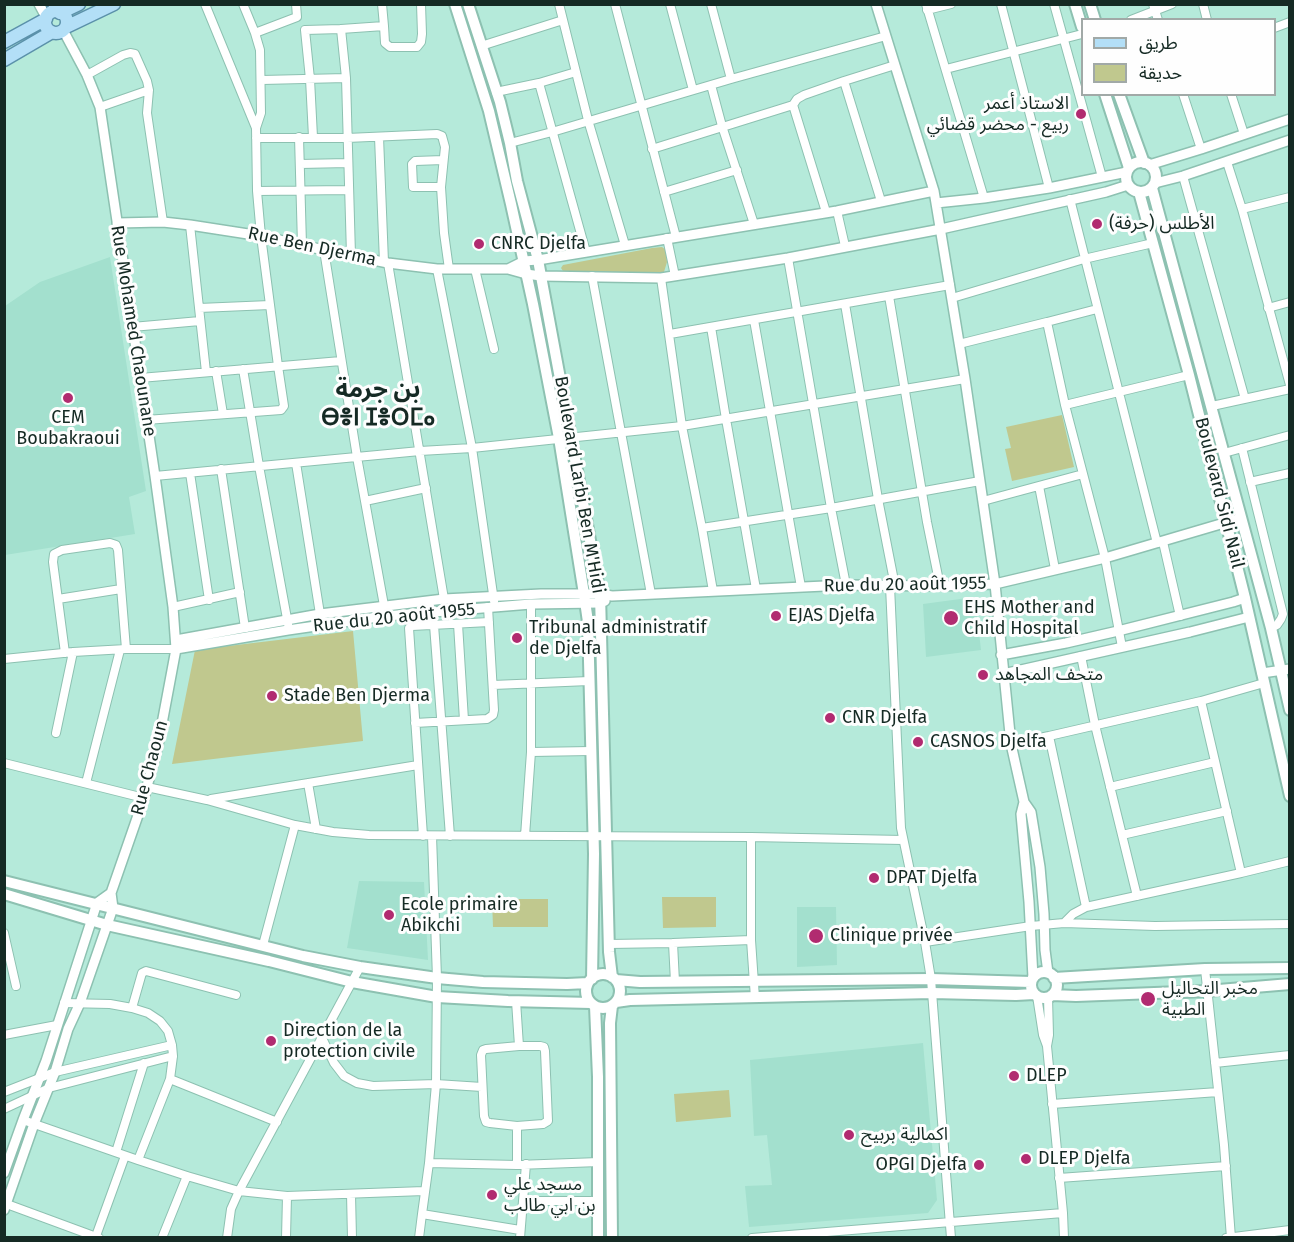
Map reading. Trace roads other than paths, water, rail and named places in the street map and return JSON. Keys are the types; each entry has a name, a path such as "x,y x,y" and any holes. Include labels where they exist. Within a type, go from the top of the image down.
{"main road":[{"path":"4,42 52,13 79,4"},
{"path":"4,60 114,4"},
{"path":"455,4 489,111 524,261 559,438 588,622 594,836 590,981 586,993 593,1005 598,1077 598,1238"},
{"name":"Boulevard Larbi Ben M'Hidi","path":"468,4 510,143 517,181 538,260 600,598 609,944 614,979"},
{"path":"1076,4 1081,20"},
{"path":"52,13 46,25 60,30"},
{"path":"52,13 66,19 60,30"},
{"path":"1106,96 1128,170 1126,177 1128,185 1135,191 1148,191 1154,185 1156,174 1147,164 1120,96"},
{"path":"1128,170 1136,163 1147,164"},
{"name":"Boulevard Sidi Nail","path":"1154,185 1241,518 1271,628 1286,669 1290,710"},
{"name":"Boulevard Sidi Nail","path":"1139,192 1189,375 1245,598 1290,796"},
{"path":"4,881 303,956 360,968 483,982 567,984 590,981 602,975 639,982 1032,980 1040,973 1051,975 1290,968"},
{"path":"4,894 107,925 352,982 437,997 593,1005 606,1008 630,1000 932,993 1076,996 1207,991 1290,984"},
{"path":"1032,980 1032,990 1043,996 1054,992 1057,985 1051,975"},
{"path":"612,1238 610,1035 614,1004 620,993 614,979"}],"street":[{"path":"39,4 52,13"},
{"path":"205,4 256,128"},
{"path":"146,420 284,408 257,191 256,128 261,113 262,80 260,50 243,4"},
{"path":"296,4 297,17 305,30 313,137"},
{"path":"382,4 385,42 390,47 417,47 421,42 421,4"},
{"path":"559,4 588,120 625,245"},
{"path":"615,4 664,192 672,237 675,276"},
{"path":"670,4 693,90"},
{"path":"711,4 731,79"},
{"path":"876,4 934,191 941,229 995,584 1011,744 1024,802 1031,812 1040,867 1045,950 1051,975"},
{"path":"951,4 927,7 984,198"},
{"path":"1001,4 1049,188"},
{"path":"1054,4 1102,177"},
{"path":"1135,18 1154,8 1172,4"},
{"path":"255,33 297,17"},
{"path":"481,46 563,20"},
{"path":"1276,28 1290,22"},
{"path":"305,30 384,26"},
{"path":"341,28 346,78 351,255"},
{"name":"Rue Mohamed Chaounane","path":"60,30 87,75 100,107 155,476 176,645"},
{"path":"946,69 1081,35"},
{"path":"510,143 886,36"},
{"path":"87,75 123,55 135,54 149,90 147,113 163,222"},
{"path":"652,149 793,105 804,95 894,65"},
{"path":"496,92 576,72"},
{"path":"262,80 346,78"},
{"path":"844,81 881,201"},
{"path":"539,83 586,252"},
{"path":"711,85 754,224"},
{"path":"100,107 149,90"},
{"path":"1184,96 1201,149"},
{"path":"1232,96 1244,134"},
{"path":"793,105 845,246"},
{"path":"1147,164 1201,149 1290,119"},
{"path":"256,138 347,138 437,134 442,136 445,147 441,187 449,269"},
{"path":"299,137 302,245"},
{"path":"379,137 386,262 444,599"},
{"path":"1154,185 1290,140"},
{"path":"441,187 413,187 412,164 415,161 443,160"},
{"path":"1212,406 1290,387 1227,162"},
{"path":"300,164 348,163"},
{"path":"664,192 737,170"},
{"path":"936,203 1049,188 1128,170"},
{"path":"1183,176 1245,399"},
{"name":"Rue Ben Djerma","path":"117,223 163,222 190,225 261,236 386,262 437,269 508,269 541,276 661,278 788,258 941,229 1128,185"},
{"path":"257,191 349,190"},
{"path":"524,261 832,211 934,191"},
{"path":"1242,209 1290,197"},
{"path":"1070,199 1118,392 1180,616"},
{"path":"190,225 206,372"},
{"path":"952,298 1084,260 1153,243"},
{"path":"324,250 364,501 385,611"},
{"path":"788,258 846,585"},
{"name":"Rue Ben Djerma","path":"508,269 524,261"},
{"path":"415,723 487,719 491,717 494,710 489,622 492,604 472,448 437,269"},
{"path":"475,269 494,350"},
{"path":"592,276 651,594"},
{"path":"661,278 682,426 713,591"},
{"path":"669,334 950,285"},
{"path":"889,296 940,586"},
{"path":"1268,308 1290,302"},
{"path":"845,304 893,586 900,816 931,979 951,1238"},
{"path":"199,308 270,305"},
{"path":"959,345 1097,309"},
{"path":"754,320 801,587"},
{"path":"132,327 200,321"},
{"path":"1047,322 1065,405 1105,558 1122,647"},
{"path":"711,327 756,589"},
{"path":"140,378 341,361"},
{"path":"243,369 288,625"},
{"path":"216,371 223,414"},
{"path":"1065,405 1189,375"},
{"path":"155,476 472,448 682,426 965,378"},
{"path":"1224,453 1290,435"},
{"path":"1242,448 1283,614 1277,625 1271,628"},
{"path":"296,463 320,614"},
{"path":"221,469 245,628"},
{"path":"190,472 209,600"},
{"path":"1250,482 1290,473"},
{"path":"983,501 1083,474"},
{"path":"702,528 980,481"},
{"path":"1039,486 1055,569"},
{"path":"364,501 426,488"},
{"name":"Rue du 20 août 1955","path":"176,645 245,628 288,625 320,614 846,585 995,584 1105,558 1241,518"},
{"path":"56,733 69,652 52,562 54,554 62,550 110,543 116,545 118,550 123,650 86,783"},
{"path":"58,599 121,589"},
{"path":"173,607 240,592"},
{"name":"Rue du 20 août 1955","path":"176,645 385,611 444,599 492,604 541,594 585,599"},
{"path":"1001,655 1118,631 1245,598"},
{"path":"525,836 531,752 531,604"},
{"path":"1003,674 1249,617"},
{"path":"423,836 409,628 489,622"},
{"path":"458,624 464,720"},
{"path":"434,625 450,836"},
{"path":"4,659 176,645"},
{"name":"Rue Chaoun","path":"113,908 111,893 144,798 158,746 176,645"},
{"path":"1081,656 1095,724 1137,896"},
{"path":"1011,744 1201,701 1286,669"},
{"path":"493,685 589,681"},
{"path":"1201,701 1241,873"},
{"path":"1049,736 1086,907"},
{"path":"531,752 591,751"},
{"path":"1110,787 1215,762"},
{"path":"4,763 144,798"},
{"path":"207,800 418,765"},
{"path":"308,783 316,829"},
{"path":"147,787 207,800 295,825 369,835 903,840"},
{"path":"1024,802 1021,814 1031,926 1032,980"},
{"path":"1122,835 1227,811"},
{"path":"263,945 295,825"},
{"path":"419,1238 436,1084 437,978 432,836"},
{"path":"751,837 751,940 755,998"},
{"path":"1064,923 1073,914 1086,907 1290,861"},
{"path":"4,1173 8,1151 33,1095 97,903 111,893"},
{"path":"113,908 5,1206 98,1237 125,1155"},
{"path":"925,942 1064,923 1155,926 1290,924"},
{"path":"4,933 16,986"},
{"path":"609,944 751,940"},
{"path":"673,943 675,982"},
{"path":"227,1238 231,1209 239,1191 360,968"},
{"path":"1205,969 1226,1166 1229,1237 1290,1230"},
{"path":"132,1008 142,973 146,971 236,995"},
{"path":"1043,996 1042,1035 1047,1046 1064,1238"},
{"path":"516,1001 519,1046"},
{"path":"64,1003 110,1004 132,1008 148,1013 160,1021 168,1031 173,1056 170,1079 138,1160"},
{"path":"4,1035 57,1025"},
{"path":"322,1038 334,1063 344,1076 357,1083 373,1086 436,1084 482,1087"},
{"path":"4,1092 55,1072 172,1045"},
{"path":"519,1046 544,1047 549,1119 543,1124 517,1126 486,1122 481,1054 483,1050 519,1046"},
{"path":"1215,1063 1290,1055"},
{"path":"4,1109 49,1088 173,1056"},
{"path":"116,1152 144,1063"},
{"path":"170,1079 277,1122"},
{"path":"1052,1104 1218,1092"},
{"path":"23,1120 138,1160 239,1191 287,1196 424,1191"},
{"path":"517,1126 517,1165"},
{"path":"429,1163 517,1165 598,1162"},
{"path":"422,1214 520,1234 526,1164"},
{"path":"1059,1178 1226,1166"},
{"path":"162,1238 187,1176"},
{"path":"351,1194 352,1238"},
{"path":"286,1238 287,1196"},
{"path":"523,1201 598,1201"},
{"path":"752,1238 1063,1213"}],"place":[{"name":"الاستاذ أعمر ربيع - محضر قضائي","path":"1081,114"},
{"name":"الأطلس (حرفة)","path":"1097,224"},
{"name":"CNRC Djelfa","path":"479,244"},
{"name":"CEM Boubakraoui","path":"68,398"},
{"name":"EJAS Djelfa","path":"776,616"},
{"name":"EHS Mother and Child Hospital","path":"951,618"},
{"name":"Tribunal administratif de Djelfa","path":"517,638"},
{"name":"متحف المجاهد","path":"983,675"},
{"name":"Stade Ben Djerma","path":"272,696"},
{"name":"CNR Djelfa","path":"830,718"},
{"name":"CASNOS Djelfa","path":"918,742"},
{"name":"DPAT Djelfa","path":"874,878"},
{"name":"Ecole primaire Abikchi","path":"389,915"},
{"name":"Clinique privée","path":"816,936"},
{"name":"مخبر التحاليل الطبية","path":"1148,999"},
{"name":"Direction de la protection civile","path":"271,1041"},
{"name":"DLEP","path":"1014,1076"},
{"name":"اكمالية بربيح","path":"849,1135"},
{"name":"DLEP Djelfa","path":"1026,1159"},
{"name":"OPGI Djelfa","path":"979,1165"},
{"name":"مسجد علي بن ابي طالب","path":"492,1195"}],"district":[{"name":"بن جرمة ⴱⴻⵏ ⵊⴻⵔⵎⴰ","path":"378,404"}]}
